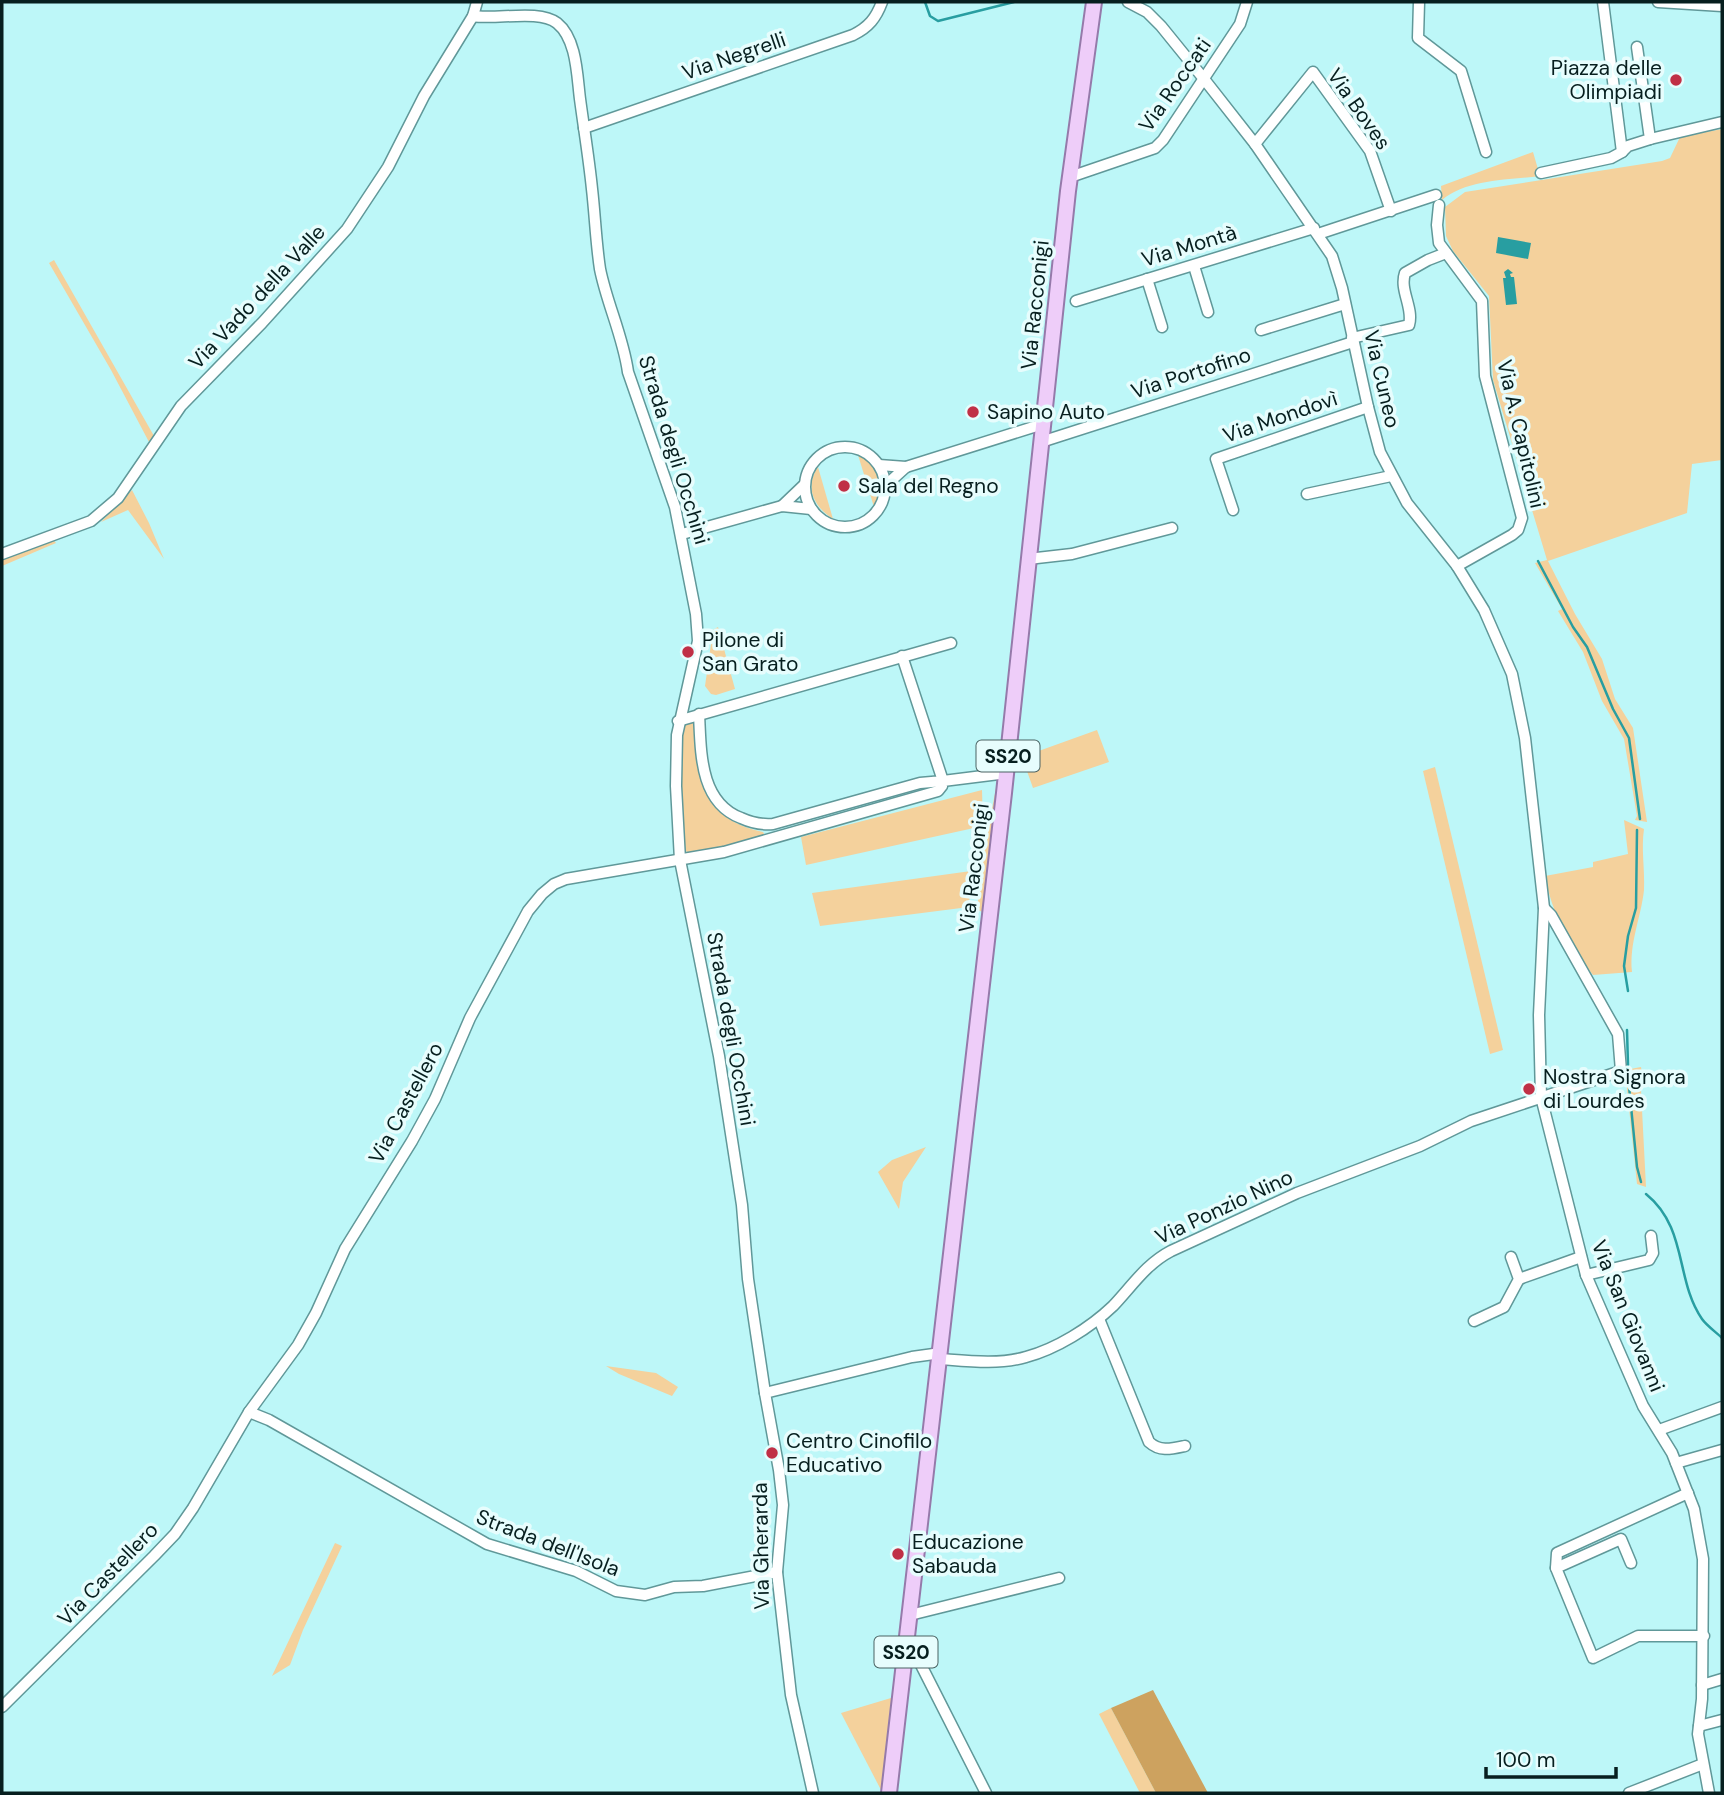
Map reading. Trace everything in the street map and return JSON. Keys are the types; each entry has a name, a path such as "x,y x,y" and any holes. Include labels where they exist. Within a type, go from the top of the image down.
{"main road":[{"name":"Via Racconigi","path":"889,1793 1007,773 1070,177 1094,2"}],"street":[{"name":"Via Vado della Valle","path":"2,554 91,521 118,498 181,406 262,323 347,229 388,167 424,96 473,16 477,2"},
{"name":"Via Negrelli","path":"584,128 853,35 871,24 877,17 882,2"},
{"name":"Via Cuneo","path":"1128,2 1147,12 1161,26 1204,79 1255,144 1335,261 1380,453 1407,503 1457,566 1484,610 1512,674 1522,718 1532,801"},
{"name":"Via Roccati","path":"1070,177 1154,148 1163,140 1240,24 1247,2"},
{"path":"1419,2 1418,38 1461,71 1486,152"},
{"path":"1603,2 1622,152"},
{"path":"1658,2 1722,6"},
{"name":"Strada degli Occhini","path":"473,16 536,16 552,20 560,25 570,45 584,128 600,270 628,372 682,534 698,641 678,721 676,786 680,860 719,1056 742,1205 748,1279 765,1393"},
{"path":"1637,47 1650,139"},
{"name":"Via Boves","path":"1255,144 1312,72 1370,150 1391,211"},
{"path":"1541,173 1611,158 1628,146 1722,122"},
{"name":"Via Montà","path":"1076,301 1316,231 1437,200"},
{"name":"Via A. Capitolini","path":"1437,200 1439,243 1482,301 1485,376 1522,518 1518,530 1512,535 1457,566"},
{"name":"Via Portofino","path":"1041,442 1353,340 1409,325 1411,316 1403,280 1405,273 1446,253"},
{"path":"1194,266 1209,312"},
{"path":"1147,279 1162,327"},
{"path":"1261,330 1345,304"},
{"name":"Via Mondovì","path":"1233,510 1216,459 1368,407"},
{"path":"879,466 906,467 1043,424"},
{"path":"840,447 862,451 879,466 885,486 883,499 878,511 868,520 857,526 844,528 820,519 811,509 804,493 804,485 811,464 829,450 840,447"},
{"path":"885,486 906,467"},
{"path":"1307,494 1391,476"},
{"path":"782,506 804,485"},
{"path":"682,534 782,506 811,509"},
{"path":"1028,559 1072,554 1172,528"},
{"path":"678,721 951,643"},
{"path":"699,714 701,758 710,789 722,807 732,815 750,822 773,824 920,783 943,780 902,656"},
{"name":"Via Castellero","path":"2,1707 175,1534 205,1489 249,1412 298,1345 345,1249 412,1142 435,1099 470,1018 528,911 542,894 554,884 566,879 680,860 775,838 927,794 942,786 943,780 1007,773"},
{"name":"Via San Giovanni","path":"1532,801 1544,908 1539,1015 1541,1097 1586,1275 1643,1406 1676,1463 1694,1509 1703,1559 1704,1636 1698,1734 1709,1793"},
{"name":"Via Ponzio Nino","path":"940,1356 998,1361 1024,1358 1051,1348 1099,1319 1153,1262 1171,1251 1297,1193 1420,1146 1471,1121 1621,1071 1618,1034 1575,955 1544,908"},
{"path":"1586,1275 1649,1260 1653,1253 1651,1236"},
{"path":"1511,1257 1519,1279"},
{"path":"1474,1321 1504,1307 1519,1279 1581,1257"},
{"path":"1099,1319 1149,1442 1164,1450 1185,1446"},
{"path":"765,1393 912,1357 940,1356"},
{"name":"Via Gherarda","path":"765,1393 783,1505 777,1572 790,1695 813,1793"},
{"path":"1659,1430 1722,1407"},
{"name":"Strada dell'Isola","path":"249,1412 269,1420 487,1544 556,1564 616,1591 645,1595 674,1587 716,1584 777,1572"},
{"path":"1676,1463 1722,1450"},
{"path":"1688,1493 1558,1553 1556,1568 1593,1658 1639,1636 1704,1636"},
{"path":"1556,1568 1620,1539 1631,1563"},
{"path":"910,1615 1059,1578"},
{"path":"906,1650 918,1659 986,1793"},
{"path":"1702,1685 1722,1679"},
{"path":"1699,1726 1722,1720"},
{"path":"1629,1793 1703,1764"}],"shaded area":[{"path":"1722,129 1722,460 1692,464 1687,513 1548,561 1602,659 1615,699 1633,728 1647,822 1635,820 1637,816 1624,739 1602,701 1583,652 1558,611 1562,609 1535,563 1547,560 1493,380 1489,296 1453,251 1446,236 1445,207 1465,192 1662,161 1670,158 1680,137"},
{"path":"1533,152 1540,176 1476,184 1442,200 1441,186"},
{"path":"54,260 154,436 149,442 49,263"},
{"path":"858,455 872,464 880,476 880,491 874,507"},
{"path":"818,467 833,519 821,509 813,496 812,482"},
{"path":"132,490 164,559 128,510 101,522"},
{"path":"52,538 56,543 2,566 2,559"},
{"path":"718,627 735,689 716,695 711,694 705,686 713,630"},
{"path":"694,720 700,776 714,805 726,817 742,826 763,832 766,837 689,855 684,848 679,741 682,725"},
{"path":"1097,730 1109,762 1033,788 1022,757"},
{"path":"1435,767 1503,1050 1490,1054 1423,771"},
{"path":"999,785 983,912 977,910 982,861 996,788"},
{"path":"982,790 983,826 806,865 801,837"},
{"path":"1624,820 1644,829 1644,890 1632,951 1632,972 1593,975 1563,928 1552,903 1545,876 1593,867 1593,862 1628,854"},
{"path":"971,871 969,907 820,926 812,893"},
{"path":"1641,1067 1642,1073 1648,1074 1641,1090 1646,1187 1637,1184 1625,1070"},
{"path":"926,1147 903,1182 899,1209 878,1172 892,1160"},
{"path":"606,1366 656,1373 678,1387 672,1396"},
{"path":"335,1543 342,1546 303,1630 290,1665 272,1676"},
{"path":"1153,1690 1208,1793 1156,1793 1111,1708"},
{"path":"891,1698 896,1700 885,1792 881,1790 841,1713"},
{"path":"1111,1708 1156,1793 1140,1793 1099,1714"}],"water":[{"path":"1498,237 1531,243 1528,259 1496,253"},
{"path":"1508,269 1513,273 1510,274 1514,277 1517,304 1506,305 1503,278 1506,278 1504,272"}],"waterway":[{"path":"925,2 930,16 938,21 1014,2"},
{"path":"1538,561 1573,627 1587,647 1613,709 1629,738 1640,819"},
{"path":"1628,991 1624,966 1628,936 1636,908 1637,830"},
{"path":"1627,1030 1628,1065"},
{"path":"1628,1076 1637,1167 1641,1182"},
{"path":"1646,1194 1669,1222 1694,1304 1704,1322 1722,1338"}],"place":[{"name":"Piazza delle Olimpiadi","path":"1676,80"},
{"name":"Sapino Auto","path":"973,412"},
{"name":"Sala del Regno","path":"844,486"},
{"name":"Pilone di San Grato","path":"688,652"},
{"name":"Nostra Signora di Lourdes","path":"1529,1089"},
{"name":"Centro Cinofilo Educativo","path":"772,1453"},
{"name":"Educazione Sabauda","path":"898,1554"}]}
